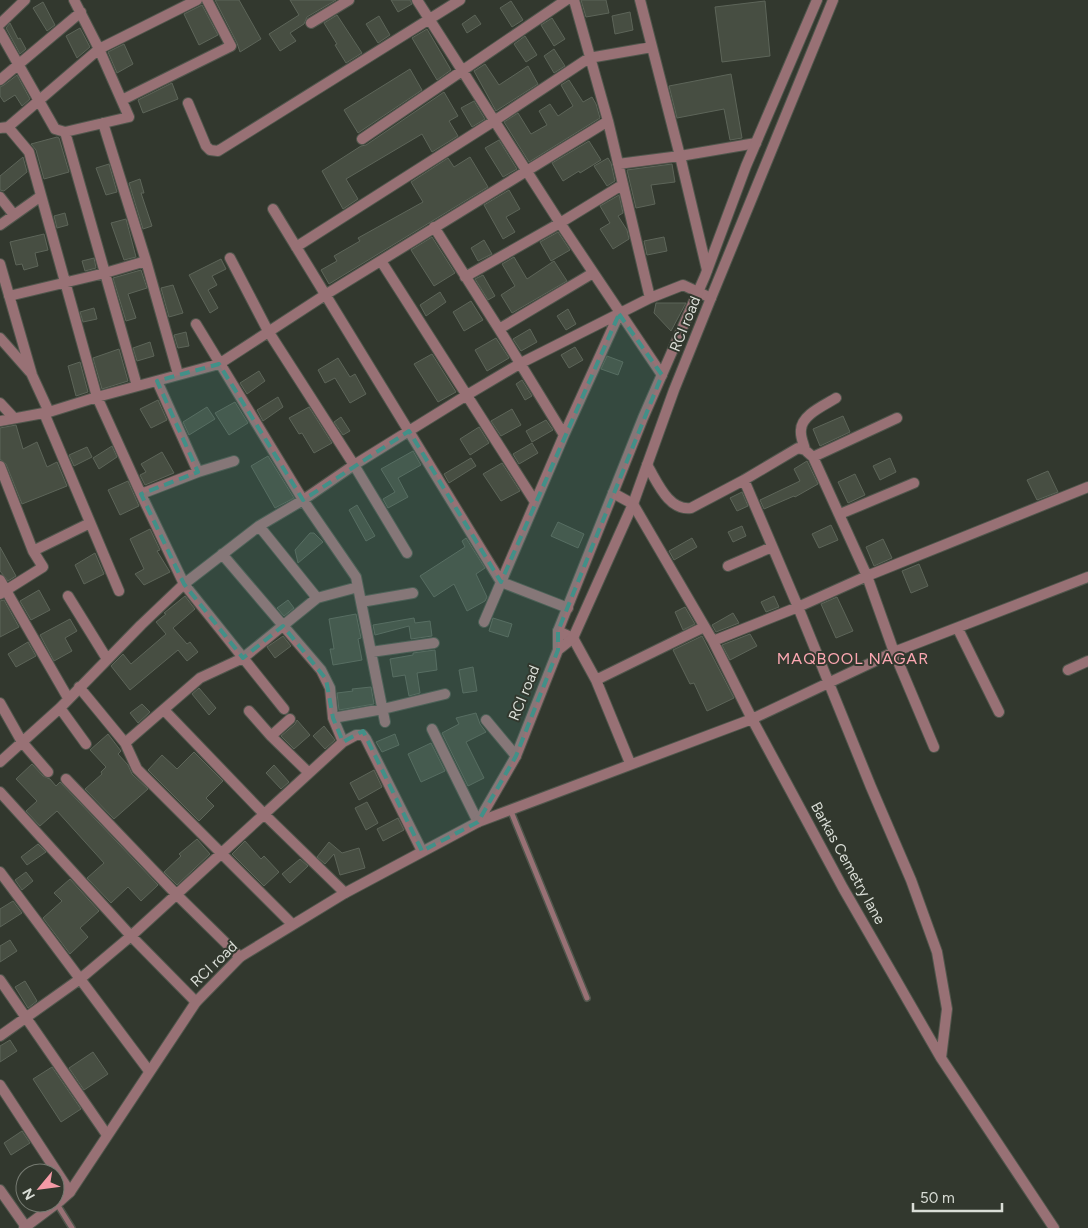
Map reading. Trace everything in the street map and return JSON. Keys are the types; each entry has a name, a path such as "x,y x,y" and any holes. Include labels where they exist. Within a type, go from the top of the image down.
{"street":[{"path":"0,24 25,0"},
{"path":"0,32 55,129 66,132 129,117 99,49 74,0"},
{"path":"197,0 99,49 39,101 4,128 29,152 97,397 184,584 284,709"},
{"path":"122,100 231,46 207,0"},
{"path":"311,23 349,0"},
{"path":"418,0 560,223 662,375"},
{"path":"188,103 206,146 210,150 218,151 460,0"},
{"path":"362,139 566,0"},
{"path":"574,0 608,121 650,298"},
{"path":"640,0 707,270"},
{"path":"558,650 558,631 613,493 707,270 756,143 817,0"},
{"name":"RCI road","path":"65,1196 70,1192 196,1002 240,957 345,893 478,822 516,756 558,650 573,638 633,504 674,390 833,0"},
{"path":"0,80 80,12"},
{"path":"296,246 494,121 589,58 652,47"},
{"path":"0,421 47,412 219,364 434,227 608,121"},
{"path":"103,123 146,261 178,374"},
{"path":"66,132 137,386"},
{"path":"618,164 756,143"},
{"path":"465,277 622,186"},
{"path":"0,225 41,196"},
{"path":"0,197 14,215"},
{"path":"273,209 501,582 568,608"},
{"path":"434,227 500,328 564,435"},
{"path":"230,258 268,331 354,465 407,553"},
{"path":"9,296 146,261"},
{"path":"381,261 535,502"},
{"path":"0,264 32,375 119,591"},
{"path":"500,328 593,273"},
{"path":"0,762 60,708 184,584 259,526 303,500 354,465 521,363 650,298 683,285 711,298"},
{"path":"484,622 564,435 620,314"},
{"path":"196,324 303,500 356,577 384,722"},
{"path":"0,338 32,375"},
{"path":"157,381 198,472"},
{"path":"836,398 806,418 800,432 809,454 840,514 867,576 894,652 934,747"},
{"path":"0,403 14,418"},
{"path":"809,454 897,418"},
{"path":"647,465 670,502 684,509 690,508 744,480 798,448 809,454"},
{"path":"142,494 198,472 234,461"},
{"path":"0,466 42,567 3,592"},
{"path":"744,480 871,787 912,880 937,952 947,1009 941,1058"},
{"path":"840,514 914,483"},
{"path":"713,642 867,576 1088,487"},
{"path":"613,493 633,504"},
{"name":"Barkas Cemetry lane","path":"633,504 713,642 843,888 941,1058 1054,1228"},
{"path":"34,551 90,523"},
{"path":"259,526 317,598"},
{"path":"728,566 772,547"},
{"path":"222,554 321,670 330,688 333,718 343,742"},
{"path":"432,728 478,822 752,719 894,652 958,629 1088,577"},
{"path":"0,580 3,592 68,698"},
{"path":"125,743 200,678 243,658 317,598 358,588"},
{"path":"361,602 413,593"},
{"path":"68,596 107,659"},
{"path":"596,680 704,627"},
{"path":"958,629 998,712"},
{"path":"558,631 573,638 596,680 630,764"},
{"path":"371,652 434,643"},
{"path":"1068,670 1088,661"},
{"path":"80,687 125,743 137,769 292,924"},
{"path":"333,718 445,694"},
{"path":"0,703 22,742 48,772"},
{"path":"60,708 86,744"},
{"path":"164,710 264,814 345,893"},
{"path":"249,711 271,736 309,773"},
{"path":"271,736 290,720"},
{"path":"486,720 516,756"},
{"path":"0,1036 80,979 131,936 343,742 356,735 363,735 366,739 422,851"},
{"path":"66,779 176,894 240,957"},
{"path":"0,792 131,936 196,1002"},
{"path":"0,872 149,1071"},
{"path":"0,980 107,1135"},
{"path":"0,1085 70,1192"},
{"path":"0,1190 25,1227"},
{"name":"RCI road","path":"25,1227 44,1213"}],"lane":[{"path":"510,809 587,998"},
{"path":"62,1213 72,1228"}],"highlighted area":[{"path":"619,314 662,375 558,631 558,650 516,756 478,822 422,851 363,731 343,742 333,718 326,679 283,626 243,658 184,584 141,494 198,472 157,381 219,364 303,500 409,431 501,582"}],"building":[{"path":"215,0 239,0 261,39 240,52"},
{"path":"290,0 336,0 307,17 304,24 290,33 296,41 280,51 269,34 299,15"},
{"path":"391,0 410,0 412,4 398,12"},
{"path":"581,0 606,0 609,13 586,17"},
{"path":"511,1 523,20 512,27 500,8"},
{"path":"765,1 770,56 722,62 715,7"},
{"path":"43,2 55,25 47,31 33,8"},
{"path":"202,5 218,35 199,45 184,14"},
{"path":"630,12 633,30 615,34 612,16"},
{"path":"337,15 362,53 346,63 324,23"},
{"path":"475,15 481,24 467,33 462,24"},
{"path":"379,16 390,35 378,43 366,24"},
{"path":"552,18 565,39 554,46 541,25"},
{"path":"10,23 18,39 20,38 26,49 20,54 6,28"},
{"path":"80,28 90,47 77,58 66,36"},
{"path":"427,29 451,70 437,80 412,38"},
{"path":"525,36 537,55 526,62 514,44"},
{"path":"124,44 133,64 117,73 108,52"},
{"path":"554,49 565,66 554,73 544,56"},
{"path":"485,64 499,85 528,66 538,84 496,111 474,71"},
{"path":"410,69 422,90 358,133 344,110"},
{"path":"731,74 742,138 730,140 724,109 677,118 669,86"},
{"path":"17,75 30,99 22,106 15,95 4,102 0,96 0,87"},
{"path":"569,80 583,102 592,97 600,118 529,162 504,122 518,113 531,134 547,125 539,111 550,104 558,116 573,106 561,85"},
{"path":"172,83 178,99 143,113 138,100"},
{"path":"444,92 458,116 449,121 458,136 432,152 422,134 346,179 358,199 343,209 322,171 361,146 366,145"},
{"path":"474,101 485,119 472,127 461,108"},
{"path":"59,138 69,172 44,179 36,150 31,144"},
{"path":"499,140 517,169 503,177 485,148"},
{"path":"589,141 601,160 563,181 552,163"},
{"path":"23,157 27,172 4,191 0,190 0,176"},
{"path":"470,157 488,187 329,284 321,270 337,261 334,256 360,241 358,238 423,202 411,182 448,158 454,167"},
{"path":"608,158 615,181 607,186 594,166"},
{"path":"109,164 117,192 106,195 96,168"},
{"path":"672,164 675,182 651,185 655,204 636,208 627,170"},
{"path":"140,179 144,193 141,193 152,226 143,229 129,183"},
{"path":"509,190 520,209 506,217 515,232 503,239 484,205"},
{"path":"619,195 623,213 618,216 627,230 629,239 613,249 600,229 610,223 600,206"},
{"path":"65,213 68,225 57,228 54,216"},
{"path":"126,219 136,257 124,260 111,223"},
{"path":"558,232 570,250 551,261 540,242"},
{"path":"44,234 48,250 35,253 38,266 24,270 22,264 16,265 10,242"},
{"path":"432,237 455,273 434,286 411,250"},
{"path":"664,237 667,251 647,255 644,241"},
{"path":"484,240 492,254 478,261 471,248"},
{"path":"514,257 527,279 554,261 567,281 512,313 501,295 515,286 502,264"},
{"path":"94,258 96,268 85,271 82,261"},
{"path":"221,259 226,269 212,276 217,285 208,290 218,308 210,313 189,275"},
{"path":"141,270 147,288 128,294 136,318 126,321 113,278"},
{"path":"483,275 495,296 488,300 475,279"},
{"path":"173,285 183,313 169,317 161,288"},
{"path":"440,292 446,302 426,316 420,305"},
{"path":"471,301 483,320 464,331 453,312"},
{"path":"656,303 686,303 671,331 654,313"},
{"path":"94,308 97,319 83,322 80,312"},
{"path":"568,309 576,324 566,330 557,316"},
{"path":"530,329 537,342 521,351 513,339"},
{"path":"186,332 189,346 178,348 174,335"},
{"path":"496,338 509,358 487,371 475,350"},
{"path":"150,342 154,356 137,361 133,348"},
{"path":"575,347 583,360 569,368 561,355"},
{"path":"119,349 128,381 102,389 93,358"},
{"path":"432,354 456,392 438,402 414,364"},
{"path":"607,356 623,362 618,375 601,369"},
{"path":"338,358 350,377 355,374 366,394 350,403 335,378 325,383 318,370"},
{"path":"80,362 88,392 76,396 68,366"},
{"path":"259,371 265,381 247,394 240,383"},
{"path":"522,380 532,396 525,400 516,384"},
{"path":"278,397 283,407 263,421 257,410"},
{"path":"158,400 167,420 151,428 140,409"},
{"path":"235,402 248,423 229,435 215,413"},
{"path":"207,407 215,419 189,435 183,422"},
{"path":"309,407 332,443 314,453 302,433 299,434 289,418"},
{"path":"512,409 521,425 501,436 491,421"},
{"path":"843,416 850,432 820,446 813,429"},
{"path":"341,417 350,431 343,435 334,422"},
{"path":"546,420 553,430 532,442 526,431"},
{"path":"16,425 23,449 37,442 47,467 57,462 67,486 22,504 6,464 0,459 0,428"},
{"path":"479,427 489,443 470,455 460,439"},
{"path":"532,443 538,453 519,464 513,454"},
{"path":"112,446 117,457 99,469 93,458"},
{"path":"87,447 92,457 74,466 69,455"},
{"path":"413,451 421,465 398,478 408,497 388,508 383,499 395,492 381,469"},
{"path":"162,452 174,473 145,485 140,475 146,472 141,464"},
{"path":"268,456 294,498 275,508 251,466"},
{"path":"471,458 476,466 449,483 444,474"},
{"path":"890,458 896,472 880,480 873,466"},
{"path":"807,461 818,484 795,497 764,509 760,500 800,481 794,469"},
{"path":"502,463 520,491 501,501 483,474"},
{"path":"1048,471 1058,492 1037,500 1027,480"},
{"path":"855,474 865,495 848,503 838,482"},
{"path":"128,481 139,506 120,515 108,490"},
{"path":"742,492 748,506 737,511 730,498"},
{"path":"357,505 375,536 366,541 349,510"},
{"path":"558,522 584,534 578,548 551,536"},
{"path":"831,525 838,540 819,548 812,534"},
{"path":"742,526 746,536 733,542 728,532"},
{"path":"150,529 160,550 157,551 170,572 144,585 135,574 144,569 130,539"},
{"path":"310,533 314,533 323,542 298,563 295,550"},
{"path":"466,538 485,568 476,574 487,597 485,601 467,611 454,584 434,597 420,576 465,547 462,541"},
{"path":"692,538 697,547 674,560 669,551"},
{"path":"883,539 892,558 874,566 866,547"},
{"path":"0,547 16,576 8,581 0,571"},
{"path":"95,553 104,574 84,584 75,565"},
{"path":"919,564 928,586 911,593 902,571"},
{"path":"39,590 50,610 31,620 20,601"},
{"path":"185,596 195,609 173,628 187,644 190,642 198,652 187,661 178,650 130,690 111,666 123,654 131,664 166,634 156,622"},
{"path":"774,596 779,607 766,612 761,602"},
{"path":"837,597 853,631 836,638 821,604"},
{"path":"4,600 19,627 0,637 0,601"},
{"path":"288,600 294,608 284,616 277,608"},
{"path":"685,607 695,624 683,630 675,612"},
{"path":"733,613 739,623 716,632 712,625"},
{"path":"356,614 361,638 358,639 362,660 333,665 330,649 334,649 329,619"},
{"path":"414,618 415,623 430,621 432,636 411,639 409,626 375,635 373,625"},
{"path":"493,618 512,624 508,637 489,631"},
{"path":"70,619 77,631 65,638 72,651 54,661 40,635"},
{"path":"750,634 757,646 730,660 722,645"},
{"path":"283,636 291,646 275,658 267,647"},
{"path":"702,636 734,698 707,711 694,683 690,684 673,650"},
{"path":"28,642 36,656 16,667 8,654"},
{"path":"435,650 437,670 417,673 420,693 409,696 405,675 393,677 390,659"},
{"path":"473,667 477,691 463,693 459,670"},
{"path":"371,687 374,704 339,710 337,693"},
{"path":"199,688 216,708 209,715 192,694"},
{"path":"142,704 150,712 138,723 130,713"},
{"path":"476,713 480,724 486,732 466,742 484,778 468,786 442,733 459,724 456,718"},
{"path":"297,720 310,735 294,749 281,736"},
{"path":"324,726 335,740 325,749 313,736"},
{"path":"108,734 121,751 118,754 128,765 132,774 148,789 114,819 85,789 102,774 101,772 106,767 90,750"},
{"path":"395,734 399,745 382,752 376,742"},
{"path":"431,743 445,771 421,782 408,754"},
{"path":"194,752 223,781 206,798 214,806 199,821 148,770 162,755 177,769"},
{"path":"32,764 56,786 60,782 158,885 141,901 128,887 111,903 87,878 104,863 57,811 40,826 26,811 37,801 16,779"},
{"path":"274,765 289,782 281,789 266,773"},
{"path":"374,770 382,787 359,800 350,783"},
{"path":"367,802 378,823 366,830 355,808"},
{"path":"398,818 404,830 383,841 377,829"},
{"path":"197,839 210,854 177,885 164,872 181,856 179,854"},
{"path":"245,841 261,859 264,856 279,872 264,886 232,854"},
{"path":"329,842 342,853 359,848 365,868 340,875 334,854 325,864 317,857"},
{"path":"38,844 46,852 27,865 21,857"},
{"path":"300,859 308,866 290,883 282,874"},
{"path":"26,872 33,881 22,890 15,880"},
{"path":"70,879 99,911 80,928 88,937 70,954 43,918 62,901 54,893"},
{"path":"13,901 22,913 0,927 0,909"},
{"path":"10,940 17,951 0,962 0,946"},
{"path":"25,981 37,1001 28,1008 15,987"},
{"path":"10,1040 17,1051 0,1062 0,1046"},
{"path":"93,1052 108,1074 84,1090 69,1068"},
{"path":"52,1067 81,1109 61,1122 33,1079"},
{"path":"22,1131 30,1143 11,1155 4,1143"}],"district":[{"name":"MAQBOOL NAGAR","path":"853,658"}]}
